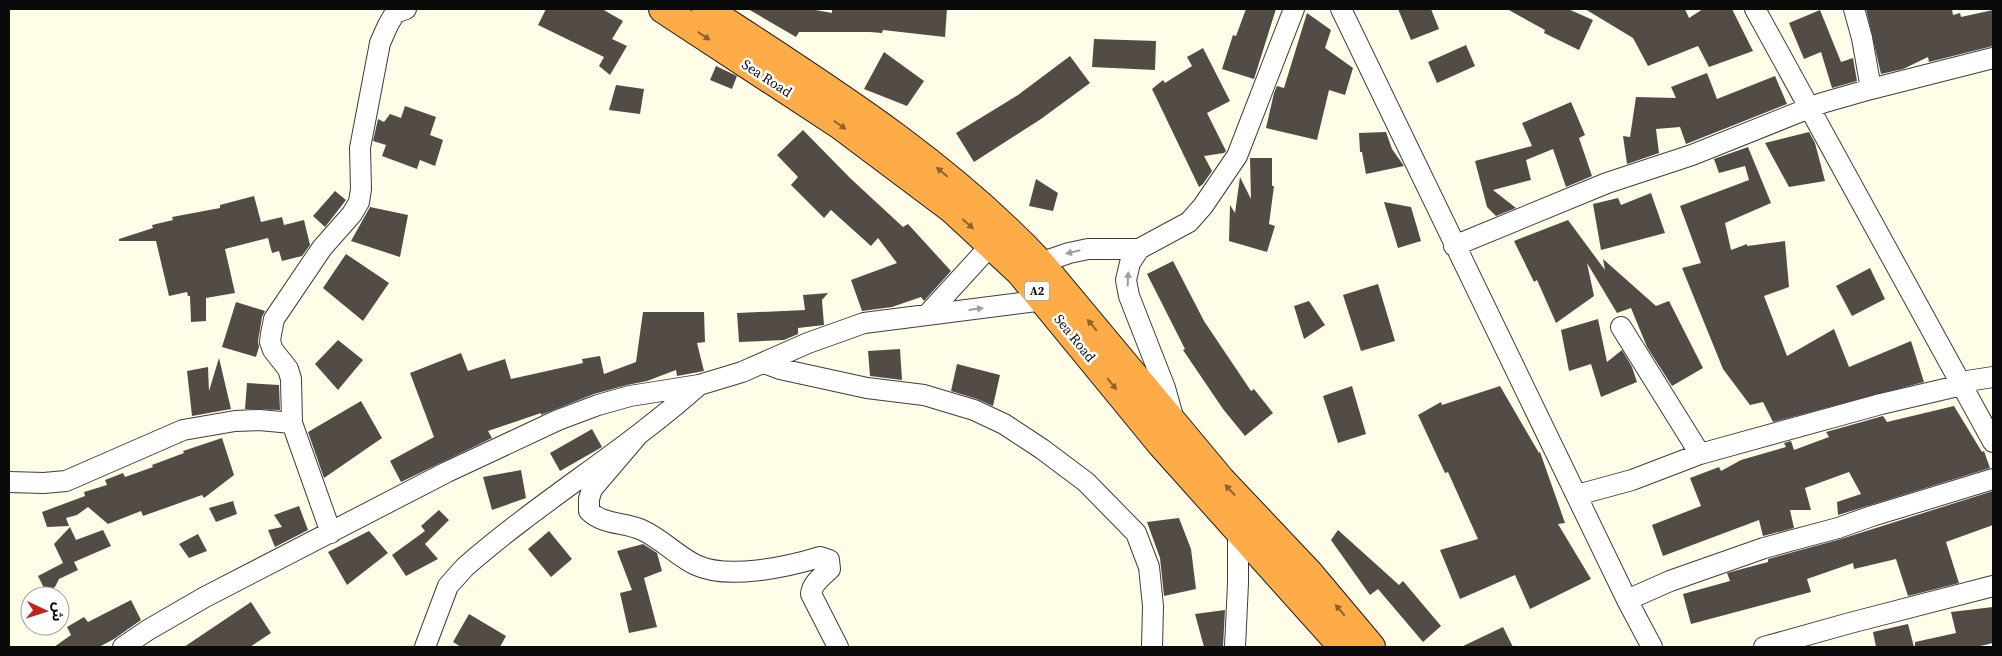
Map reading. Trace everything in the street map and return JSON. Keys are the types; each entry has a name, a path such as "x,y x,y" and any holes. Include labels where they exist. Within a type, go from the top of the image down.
{"highway":[{"name":"Sea Road","path":"664,9 840,125 952,209 1020,272 1162,445 1238,531 1357,645"},
{"name":"Sea Road","path":"706,9 838,96 937,168 976,201 1040,263 1221,480 1308,572 1357,645"}],"street":[{"path":"331,533 292,422 291,380 288,369 273,350 270,342 274,320 322,248 352,214 359,202 361,189 360,148 380,43 395,13 406,9"},
{"path":"1040,263 1069,252 1088,249 1139,249 1189,222 1204,206 1237,156 1294,9"},
{"path":"1341,9 1454,246 1627,600 1652,647"},
{"path":"1755,9 1993,442"},
{"path":"1854,9 1862,38 1871,89"},
{"path":"1454,246 1606,183 1692,155 1809,108 1871,89 1993,58"},
{"path":"927,315 991,245"},
{"path":"1139,249 1130,263 1126,280 1129,296 1166,388 1175,424"},
{"path":"123,647 205,597 446,472 558,420 598,405 630,396 698,385 742,372 808,343 864,323 1044,300"},
{"path":"1621,327 1700,454"},
{"path":"764,363 780,369 867,388 924,395 974,410 1004,424 1079,476 1136,533 1149,567 1152,606 1152,647"},
{"path":"1577,495 1632,480 1700,454 1881,404 1962,385 1967,381 1993,377"},
{"path":"425,647 448,586 465,567 615,451 672,410 698,385"},
{"path":"9,482 44,484 66,481 183,430 235,421 292,422"},
{"path":"638,435 592,489 589,499 589,511 604,520 632,525 650,534 696,565 714,571 759,571 820,557 829,560 830,569 815,584 811,594 838,647"},
{"path":"1627,600 1670,581 1764,548 1838,528 1993,480"},
{"path":"1235,647 1238,531"},
{"path":"1764,647 1993,586"}],"building":[{"path":"546,9 602,9 623,21 612,39 627,46 610,75 599,66 604,57 538,25"},
{"path":"748,9 810,9 832,13 832,9 947,9 945,37 883,30 882,33 799,32 796,37"},
{"path":"1246,9 1276,9 1254,79 1222,69 1233,35 1236,36"},
{"path":"1398,9 1431,9 1439,29 1411,40"},
{"path":"1507,9 1568,9 1593,20 1579,50 1544,33 1545,30"},
{"path":"1585,9 1685,9 1689,18 1703,9 1732,9 1753,51 1709,67 1698,46 1648,66 1633,38"},
{"path":"1866,9 1952,9 1953,15 1960,13 1961,17 1993,10 1993,46 1929,62 1928,57 1903,69 1881,74"},
{"path":"1820,10 1841,62 1853,58 1857,81 1832,88 1821,52 1804,59 1789,23"},
{"path":"1307,13 1331,30 1325,48 1353,68 1345,95 1329,90 1317,140 1266,128 1274,93 1277,86 1284,88"},
{"path":"1094,39 1156,41 1155,70 1092,67"},
{"path":"1466,45 1475,66 1437,83 1428,62"},
{"path":"1203,48 1230,101 1207,113 1226,151 1224,153 1204,156 1212,171 1199,187 1152,89 1163,80 1165,83 1192,66 1187,57"},
{"path":"884,52 924,81 907,106 864,89"},
{"path":"1070,56 1090,83 1041,119 974,162 956,133 1018,95"},
{"path":"716,66 737,76 732,89 710,80"},
{"path":"1707,73 1717,99 1775,76 1787,104 1686,144 1680,127 1656,129 1659,153 1627,164 1623,136 1630,137 1636,97 1676,98 1671,87"},
{"path":"616,85 644,89 640,114 609,110"},
{"path":"1571,102 1585,135 1579,138 1592,176 1566,187 1553,149 1526,160 1531,180 1493,190 1516,208 1496,216 1487,207 1475,161 1532,146 1522,123"},
{"path":"405,106 436,117 430,135 443,140 435,166 420,160 417,169 382,156 386,145 373,141 378,119 384,122 390,114 401,118"},
{"path":"803,130 850,178 903,227 908,224 951,271 924,301 921,297 892,307 862,311 851,280 897,263 878,238 871,246 831,210 824,218 791,185 798,177 777,155"},
{"path":"1386,132 1392,149 1404,166 1366,174 1362,152 1360,152 1359,133"},
{"path":"1809,132 1815,143 1825,181 1789,187 1765,143"},
{"path":"1748,147 1771,203 1725,223 1731,250 1747,244 1747,246 1785,241 1789,287 1764,296 1787,356 1834,329 1849,367 1911,341 1924,382 1773,422 1763,402 1750,405 1723,369 1682,268 1701,263 1680,206 1749,180 1745,166 1719,173 1714,159"},
{"path":"1250,158 1272,158 1272,186 1274,186 1269,224 1275,226 1267,252 1229,241 1230,205 1235,213 1240,177 1251,199"},
{"path":"1036,179 1058,193 1053,211 1029,206"},
{"path":"335,191 346,200 325,227 313,216"},
{"path":"1651,193 1665,233 1601,250 1593,204 1618,198 1621,205"},
{"path":"254,196 261,222 282,217 284,225 304,220 310,245 302,256 282,261 279,251 272,253 268,238 225,249 235,293 206,298 206,321 191,322 190,296 188,296 187,292 169,296 156,241 119,241 119,239 153,228 152,225 173,220 172,217 220,208 220,205"},
{"path":"1384,202 1411,207 1421,241 1398,248"},
{"path":"370,207 408,215 400,257 351,241"},
{"path":"1568,220 1605,270 1603,259 1656,306 1669,301 1703,368 1672,386 1647,347 1631,308 1617,313 1587,263 1594,296 1556,323 1537,280 1534,282 1514,241"},
{"path":"346,254 389,283 363,321 323,288"},
{"path":"1173,261 1204,321 1251,391 1254,389 1273,413 1245,436 1223,409 1183,350 1185,349 1147,274"},
{"path":"1870,268 1885,299 1852,316 1836,286"},
{"path":"1378,284 1395,341 1361,351 1343,295"},
{"path":"828,293 822,300 824,325 798,328 798,334 784,340 739,342 737,313 805,310 803,295"},
{"path":"1309,301 1325,325 1304,339 1294,306"},
{"path":"236,302 265,311 262,317 256,357 222,347"},
{"path":"643,312 704,312 705,342 697,343 704,371 677,376 676,370 647,381 594,394 541,415 541,413 488,431 492,438 401,482 390,461 434,437 410,373 461,353 468,371 505,359 511,379 583,363 582,359 600,356 604,374 636,362"},
{"path":"1598,319 1607,362 1622,350 1632,367 1637,382 1601,397 1591,364 1569,371 1561,330"},
{"path":"338,340 363,360 338,390 315,364"},
{"path":"900,349 902,380 870,376 868,351"},
{"path":"219,358 231,409 192,416 187,371 208,367 209,391"},
{"path":"957,364 1000,375 993,406 951,391"},
{"path":"247,383 279,385 280,410 245,409"},
{"path":"1352,386 1366,434 1338,443 1323,396"},
{"path":"1500,386 1540,452 1565,523 1558,524 1591,579 1530,609 1515,575 1460,599 1440,550 1478,539 1448,472 1445,473 1418,415 1441,402 1442,405"},
{"path":"361,401 382,438 324,478 308,432"},
{"path":"1954,406 1982,452 1984,451 1990,468 1838,515 1837,502 1861,494 1849,472 1805,488 1811,510 1790,510 1794,528 1763,536 1759,520 1663,556 1652,525 1701,506 1690,478 1719,467 1721,471 1741,460 1786,447 1784,443 1791,441 1794,450 1829,437 1826,432 1883,416 1887,422"},
{"path":"592,429 602,447 560,471 550,453"},
{"path":"222,438 234,475 204,498 202,495 143,516 141,511 108,524 88,507 77,515 66,518 69,526 47,527 42,512 85,496 84,492 107,485 105,480 123,473 125,477 153,467 152,465 184,453 183,451"},
{"path":"521,470 526,498 492,510 483,477"},
{"path":"1993,491 1993,525 1946,542 1959,583 1908,596 1896,559 1854,569 1853,563 1807,579 1811,592 1691,624 1683,594 1730,581 1727,573 1768,562 1768,559 1841,539"},
{"path":"233,501 237,514 216,522 209,508"},
{"path":"299,506 308,530 275,547 268,530 282,527 274,515"},
{"path":"439,510 449,520 425,544 438,559 406,576 392,555 425,531 421,526"},
{"path":"1179,518 1191,549 1196,589 1164,596 1160,558 1147,522"},
{"path":"70,527 76,540 103,530 111,546 74,562 78,570 59,579 56,586 43,586 38,576 63,563 54,544"},
{"path":"1338,530 1399,585 1403,581 1441,626 1423,642 1378,589 1370,595 1331,540"},
{"path":"369,531 388,553 347,585 328,552"},
{"path":"549,531 572,559 551,577 528,549"},
{"path":"198,534 207,551 189,558 179,544"},
{"path":"643,544 657,553 662,571 644,578 657,627 629,633 620,593 632,590 617,551"},
{"path":"131,600 141,620 99,647 54,647 71,635 70,625 84,617 88,622"},
{"path":"251,602 271,633 250,647 184,647"},
{"path":"1993,607 1993,643 1976,647 1915,647 1915,642 1956,633 1951,612"},
{"path":"1225,610 1223,647 1204,647 1195,614"},
{"path":"469,614 506,636 500,647 461,647 453,642"},
{"path":"1908,624 1914,647 1876,647 1873,632"},
{"path":"1503,627 1513,647 1461,647"}]}
